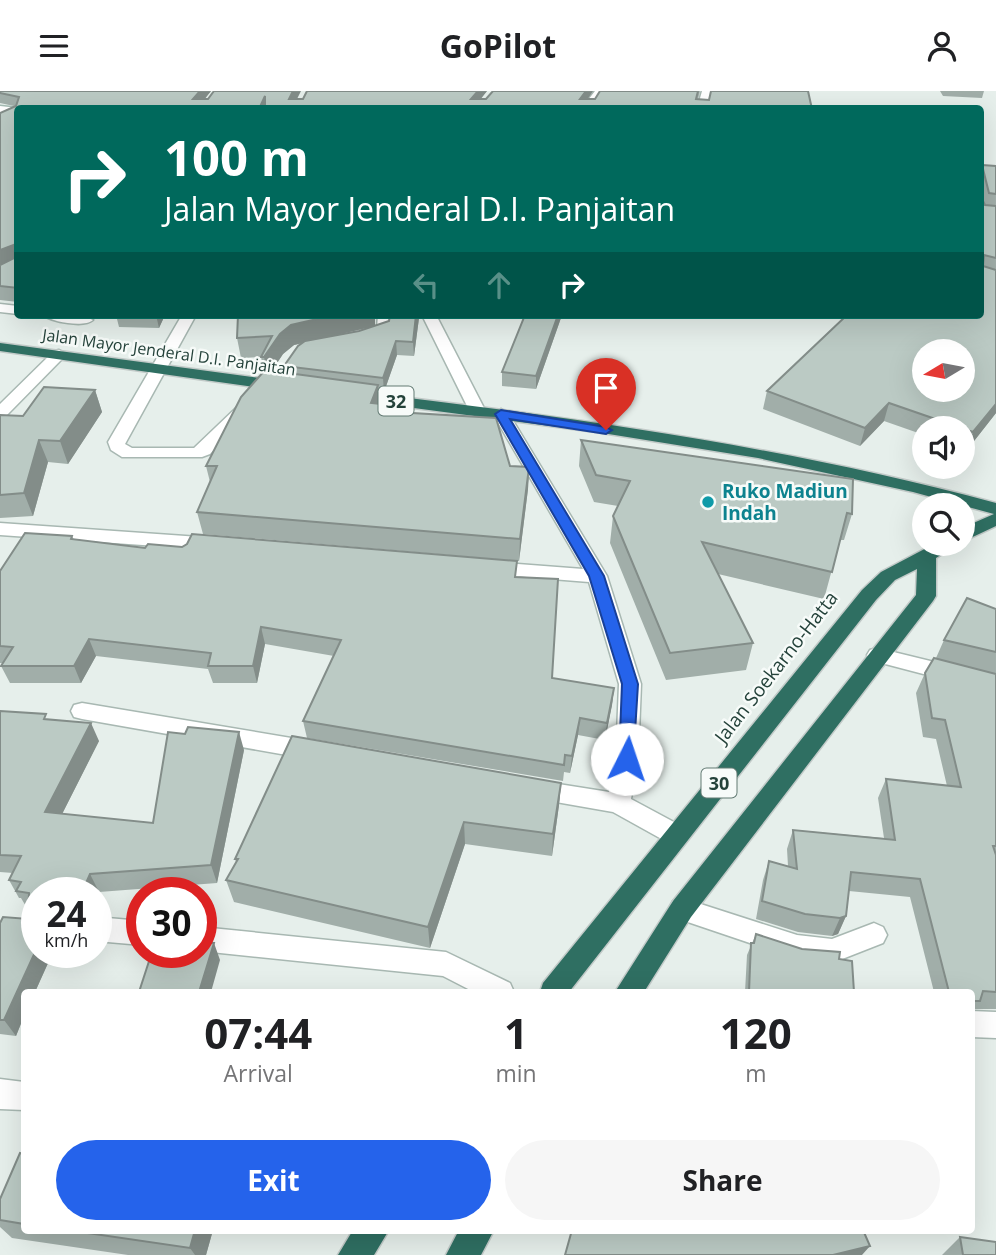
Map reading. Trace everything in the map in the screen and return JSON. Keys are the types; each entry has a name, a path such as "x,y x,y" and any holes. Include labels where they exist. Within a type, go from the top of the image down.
{"highway":[{"name":"Jalan Mayor Jenderal D.I. Panjaitan","path":"0,347 300,388"},
{"name":"32","path":"340,394 478,410 791,459 915,484 996,509"},
{"path":"975,530 996,519"},
{"name":"Jalan Soekarno-Hatta","path":"555,989 888,576 927,557"},
{"name":"30","path":"631,989 681,909 877,655 926,596 927,557"},
{"path":"354,1255 370,1234"},
{"path":"462,1255 475,1234"}],"street":[{"path":"589,105 600,91"},
{"path":"79,319 86,320"},
{"path":"186,319 116,442 121,451 186,455 204,450 284,368"},
{"path":"349,340 384,330 385,319"},
{"path":"431,319 478,410"},
{"path":"0,413 59,354"},
{"path":"501,414 597,576 631,698 627,759 618,803"},
{"path":"0,529 239,546"},
{"path":"473,566 597,576"},
{"path":"877,655 996,685"},
{"path":"82,711 342,756"},
{"path":"507,785 618,803 677,835"},
{"path":"681,909 797,947 832,951 874,935"},
{"path":"217,941 446,964 496,989"},
{"path":"975,1024 996,1025"},
{"path":"0,1094 21,1096"}],"building":[{"path":"200,91 193,99 208,99 214,91 293,91 289,99 303,99 307,91 478,91 471,99 486,99 493,91 586,91 580,99 595,99 600,91 698,91 696,99 709,100 711,91 808,91 811,105 265,105 265,96 261,105 16,105 19,97 0,93"},
{"path":"14,107 14,245 0,250 0,113"},
{"path":"984,165 996,166 996,194 989,193"},
{"path":"984,203 996,206 996,258 984,255"},
{"path":"14,258 14,288 0,286 0,265"},
{"path":"984,266 996,270 996,404 975,430 975,416 927,416 889,403 865,428 767,391 843,319 984,319"},
{"path":"238,319 317,319 291,325 280,334 264,357 261,357 272,336 237,338"},
{"path":"416,319 413,342 396,341 383,378 284,366 298,346 305,341 359,331 389,321"},
{"path":"523,319 557,319 536,376 502,372"},
{"path":"265,370 378,385 371,403 381,404 379,411 496,418 510,466 529,467 520,539 197,512 217,466 206,466 241,397"},
{"path":"44,387 95,390 60,441 39,440 24,493 0,495 0,415 23,416"},
{"path":"581,440 853,479 852,514 847,513 832,572 702,542 753,643 670,653 613,516 630,481 596,475"},
{"path":"25,533 72,536 71,539 145,548 148,544 182,547 187,544 192,534 517,561 515,577 558,579 552,678 614,688 607,723 580,718 572,756 565,755 564,765 303,721 341,640 261,627 253,666 208,666 211,653 89,639 74,666 1,666 13,647 0,646 0,571"},
{"path":"967,598 996,609 996,652 944,640"},
{"path":"934,658 996,674 996,846 993,846 996,855 996,992 983,991 980,1001 975,1001 975,989 948,989 920,879 851,872 846,916 840,918 805,914 762,901 769,861 797,869 793,830 895,840 886,779 961,787 945,720 932,718 925,673"},
{"path":"0,711 46,714 44,719 91,723 45,812 153,823 168,732 185,734 188,727 239,732 211,865 90,874 89,877 21,877 21,882 9,880 21,856 0,855"},
{"path":"292,736 561,783 553,834 464,822 428,927 226,880 238,859 235,859"},
{"path":"3,917 21,918 21,968 28,968 4,1020 0,1020 0,923"},
{"path":"756,934 802,949 840,952 839,959 852,961 854,989 749,989 751,943 754,943"},
{"path":"147,968 206,968 200,989 140,989"},
{"path":"21,1153 21,1224 0,1220 0,1199"},
{"path":"94,1234 194,1234 190,1248"},
{"path":"571,1234 865,1234 870,1246 833,1255 565,1255"},
{"path":"960,1237 996,1242 996,1255 963,1255"}],"place":[{"name":"Ruko Madiun Indah","path":"708,502"}],"route":[{"path":"606,430 501,414 597,576 630,684 627,759"}]}
